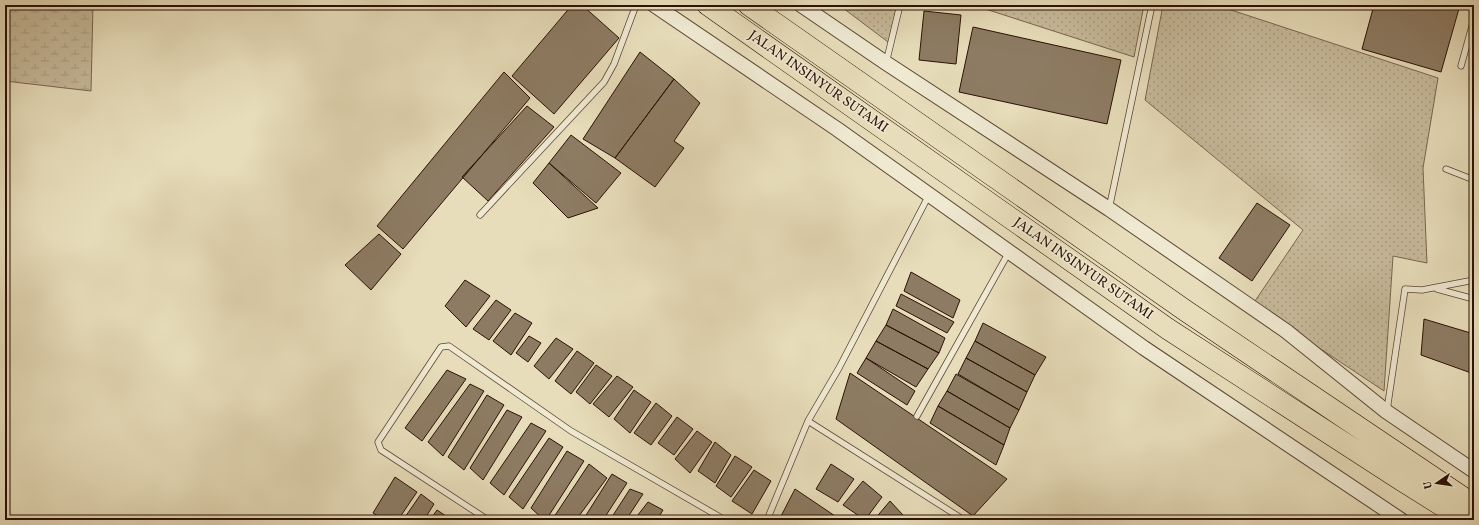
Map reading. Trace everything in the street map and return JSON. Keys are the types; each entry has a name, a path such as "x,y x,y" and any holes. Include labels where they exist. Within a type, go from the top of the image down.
{"highway":[{"name":"JALAN INSINYUR SUTAMI","path":"708,5 1168,329 1465,520"},
{"name":"JALAN INSINYUR SUTAMI","path":"749,5 1186,311 1474,505"},
{"path":"1398,478 1442,520"}],"street":[{"path":"654,5 837,129 1144,348 1401,520"},
{"path":"801,5 886,63 1109,209 1286,331 1387,412 1474,471"}],"lane":[{"path":"480,215 604,82 614,64 636,5"},
{"path":"886,63 900,5"},
{"path":"1109,209 1152,5"},
{"path":"1461,66 1474,18"},
{"path":"1446,169 1474,180"},
{"path":"767,520 808,421 839,368 929,195"},
{"path":"917,416 1009,252"},
{"path":"1387,412 1405,289 1422,290 1474,280"},
{"path":"1435,288 1474,299"},
{"path":"488,520 381,450 379,446 378,442 441,347 449,346 571,431 725,520"},
{"path":"808,421 964,520"}],"green space":[{"path":"5,5 93,5 91,91 5,81"},
{"path":"839,5 901,5 892,45"},
{"path":"973,5 1144,5 1134,57"},
{"path":"1163,5 1216,5 1438,78 1423,168 1427,263 1393,256 1384,391 1253,304 1303,230 1145,100"}],"building":[{"path":"572,5 582,5 619,38 554,114 512,76"},
{"path":"1374,5 1460,5 1441,72 1362,49"},
{"path":"924,11 961,15 956,64 919,60"},
{"path":"973,27 1121,60 1107,124 959,92"},
{"path":"640,52 674,79 615,158 583,139"},
{"path":"1474,62 1474,80 1469,79"},
{"path":"504,72 530,98 403,249 377,226"},
{"path":"674,79 700,103 674,141 684,148 655,187 615,158"},
{"path":"527,106 554,127 488,201 462,177"},
{"path":"571,135 621,173 596,203 549,163"},
{"path":"549,163 598,208 568,218 533,183"},
{"path":"1257,203 1290,225 1252,281 1219,258"},
{"path":"379,234 401,254 371,290 345,265"},
{"path":"911,272 960,300 953,318 904,291"},
{"path":"465,280 490,296 466,327 445,306"},
{"path":"901,294 954,322 947,333 896,306"},
{"path":"496,300 511,310 489,340 473,329"},
{"path":"893,309 945,338 939,353 886,325"},
{"path":"515,313 532,323 511,355 493,341"},
{"path":"1424,319 1474,334 1474,374 1421,355"},
{"path":"983,323 1046,357 1035,375 975,341"},
{"path":"886,325 939,353 928,369 876,341"},
{"path":"529,336 541,343 528,362 516,353"},
{"path":"556,338 573,349 549,379 534,366"},
{"path":"876,341 928,369 916,387 866,358"},
{"path":"975,341 1035,375 1027,392 966,358"},
{"path":"577,351 594,363 571,394 555,381"},
{"path":"866,358 915,391 907,405 857,373"},
{"path":"966,358 1027,392 1019,410 958,374"},
{"path":"596,365 612,376 590,404 576,392"},
{"path":"447,370 466,379 422,441 405,428"},
{"path":"850,373 1007,479 973,516 836,419"},
{"path":"956,374 1019,410 1010,428 947,391"},
{"path":"617,376 633,387 609,417 593,404"},
{"path":"470,384 484,391 443,456 428,442"},
{"path":"634,390 651,402 630,433 614,419"},
{"path":"947,391 1010,428 1004,445 938,406"},
{"path":"487,395 504,405 464,470 448,457"},
{"path":"656,403 672,416 651,445 634,433"},
{"path":"938,406 1004,445 996,465 930,423"},
{"path":"507,410 522,417 483,480 470,468"},
{"path":"677,417 693,429 674,455 658,443"},
{"path":"531,423 546,431 504,495 490,483"},
{"path":"697,431 712,442 690,473 675,459"},
{"path":"549,438 563,447 523,509 509,497"},
{"path":"715,442 731,455 715,483 698,471"},
{"path":"567,451 584,461 546,520 544,520 531,508"},
{"path":"735,456 752,467 731,497 716,486"},
{"path":"589,464 607,478 576,520 552,520"},
{"path":"831,464 854,479 838,502 816,489"},
{"path":"754,470 771,481 752,514 732,501"},
{"path":"612,474 627,483 603,520 583,520"},
{"path":"395,477 417,492 398,520 385,520 373,513"},
{"path":"863,481 882,497 865,520 843,505"},
{"path":"630,489 643,494 626,520 610,520"},
{"path":"795,489 841,520 779,520"},
{"path":"421,494 434,504 424,520 403,520"},
{"path":"890,501 903,515 900,520 874,520"},
{"path":"648,502 663,510 657,520 634,520"},
{"path":"437,510 452,520 430,520"}]}
